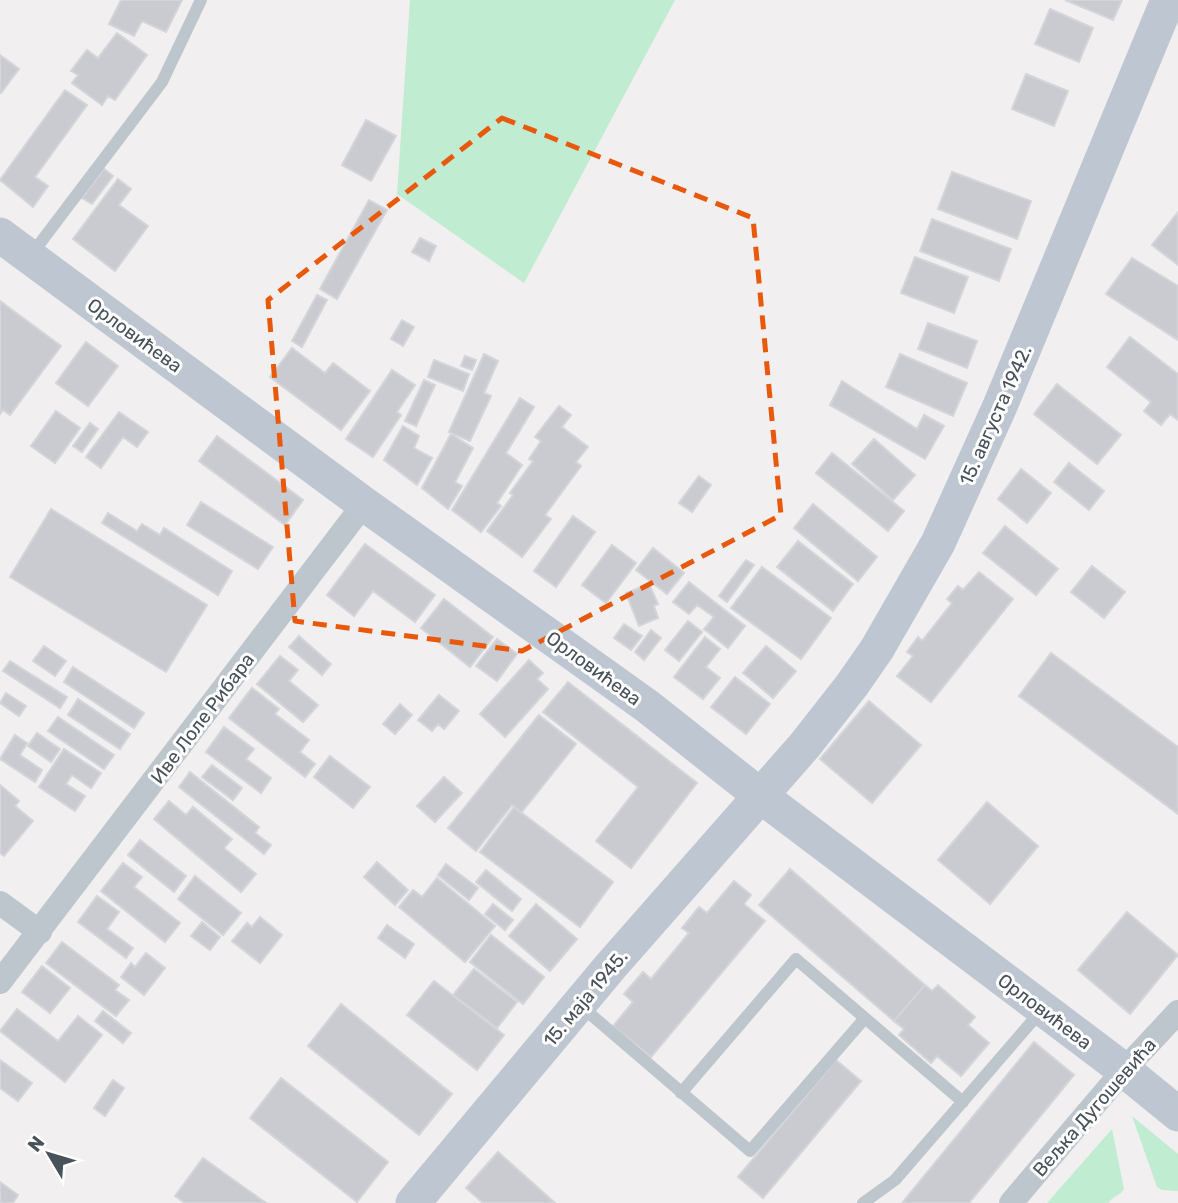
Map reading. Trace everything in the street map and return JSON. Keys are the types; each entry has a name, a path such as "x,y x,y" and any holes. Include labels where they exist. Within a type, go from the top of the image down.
{"street":[{"name":"15. августа 1942.","path":"761,797 861,673 938,543 1000,406 1168,0"},
{"name":"Орловићева","path":"0,235 364,504 648,706 761,797 1124,1070 1178,1114"},
{"name":"Иве Лоле Рибара","path":"0,982 364,504"},
{"name":"15. маја 1945.","path":"413,1203 579,1004 761,797"},
{"path":"0,903 40,932"},
{"name":"Вељка Дугошевића","path":"1011,1203 1124,1070 1178,1012"}],"lane":[{"path":"29,257 162,82 201,0"},
{"path":"681,1093 796,959 963,1102"},
{"path":"579,1004 750,1152 865,1018"},
{"path":"863,1203 895,1180 1043,1009"}],"highlighted area":[{"path":"502,118 753,218 781,515 522,651 295,621 268,300"}],"green space":[{"path":"410,0 675,0 524,283 397,194"},
{"path":"1132,1116 1178,1154 1178,1191 1157,1187"},
{"path":"1112,1129 1124,1189 1108,1203 1047,1203"}],"building":[{"path":"121,0 182,0 166,32 142,21 134,36 109,24"},
{"path":"1065,0 1122,0 1113,20"},
{"path":"1050,9 1093,28 1079,62 1035,44"},
{"path":"117,33 147,55 115,100 108,96 102,105 72,83 78,75 71,71 87,50 98,58"},
{"path":"0,55 19,69 1,93 0,92"},
{"path":"1026,74 1068,91 1054,126 1012,109"},
{"path":"65,90 87,105 35,177 48,186 33,207 0,180"},
{"path":"366,120 396,136 371,181 342,165"},
{"path":"104,169 113,176 92,204 82,198"},
{"path":"952,172 1031,201 1017,239 938,209"},
{"path":"118,179 131,189 119,205 148,226 115,271 73,239"},
{"path":"369,200 387,210 337,299 320,289"},
{"path":"1178,212 1178,265 1152,245"},
{"path":"932,219 1011,249 999,281 920,251"},
{"path":"420,238 436,246 429,261 412,252"},
{"path":"915,257 968,277 954,313 901,293"},
{"path":"1132,258 1178,286 1178,340 1106,294"},
{"path":"317,295 327,300 302,347 292,341"},
{"path":"0,301 61,346 10,415 3,410 0,414"},
{"path":"402,320 414,327 403,346 391,339"},
{"path":"928,323 977,341 967,368 918,349"},
{"path":"1130,337 1178,374 1178,420 1170,414 1161,425 1144,411 1151,402 1107,367"},
{"path":"86,342 118,366 88,406 56,383"},
{"path":"292,348 325,373 333,363 370,391 341,430 270,377"},
{"path":"484,354 498,361 484,393 491,396 470,441 449,432"},
{"path":"900,354 967,383 953,416 886,387"},
{"path":"465,356 476,360 472,370 461,366"},
{"path":"434,360 469,374 463,391 428,377"},
{"path":"392,370 415,385 397,412 401,415 373,457 346,439"},
{"path":"424,380 435,385 416,426 405,421"},
{"path":"842,381 917,429 924,415 944,426 925,459 830,405"},
{"path":"1057,384 1121,435 1097,464 1034,414"},
{"path":"520,398 534,407 506,453 522,465 497,503 501,506 481,532 452,510"},
{"path":"559,406 571,415 562,427 588,447 576,462 581,466 545,515 551,519 522,557 487,531 533,461 529,459 541,441 535,437"},
{"path":"56,411 80,428 55,463 31,446"},
{"path":"119,412 148,432 137,447 123,437 101,468 86,457"},
{"path":"90,423 98,429 82,452 73,446"},
{"path":"403,426 419,436 414,448 432,458 417,485 384,460"},
{"path":"451,434 473,448 455,482 462,486 448,509 422,488"},
{"path":"217,436 303,500 285,525 199,461"},
{"path":"874,439 915,475 893,500 852,464"},
{"path":"832,453 904,511 888,531 816,473"},
{"path":"1069,463 1104,491 1089,510 1054,482"},
{"path":"1021,469 1051,493 1027,523 998,499"},
{"path":"699,476 711,485 692,512 679,503"},
{"path":"201,502 273,547 258,569 187,525"},
{"path":"813,504 877,557 858,581 794,528"},
{"path":"51,509 207,605 166,672 10,577"},
{"path":"108,513 137,531 142,524 160,535 164,528 232,571 218,595 102,523"},
{"path":"573,516 595,532 556,587 534,571"},
{"path":"1005,526 1058,569 1036,595 983,553"},
{"path":"798,541 853,584 833,611 777,567"},
{"path":"365,544 435,595 415,622 373,591 354,616 327,595"},
{"path":"612,545 636,563 606,603 582,585"},
{"path":"653,548 684,573 667,594 636,570"},
{"path":"746,560 754,565 727,602 719,596"},
{"path":"1092,566 1125,592 1104,618 1071,592"},
{"path":"762,567 831,618 801,659 731,608"},
{"path":"979,572 1013,599 931,702 897,676 913,656 907,652 918,637 922,641 952,603 947,599 958,586 963,590"},
{"path":"689,582 745,626 728,648 704,629 714,617 697,605 689,614 673,602"},
{"path":"649,584 658,604 654,606 658,618 639,626 626,593"},
{"path":"444,599 493,637 470,667 421,628"},
{"path":"688,621 702,632 679,661 665,650"},
{"path":"624,624 642,636 631,650 614,638"},
{"path":"651,630 661,638 644,660 635,652"},
{"path":"299,636 331,664 322,675 289,647"},
{"path":"705,637 720,649 706,667 720,678 703,699 674,677"},
{"path":"497,639 517,654 497,681 476,666"},
{"path":"44,646 66,661 55,676 33,661"},
{"path":"766,646 796,671 773,698 743,673"},
{"path":"1051,653 1178,747 1178,814 1019,696"},
{"path":"280,656 298,670 289,681 318,705 303,722 257,684"},
{"path":"529,660 543,673 537,679 548,689 505,737 480,714"},
{"path":"10,661 67,697 60,708 3,671"},
{"path":"73,667 144,713 134,728 64,682"},
{"path":"735,677 770,704 746,734 711,707"},
{"path":"568,682 697,783 631,868 596,841 638,787 543,712"},
{"path":"252,688 279,709 275,714 309,740 300,752 315,764 305,777 229,718"},
{"path":"6,693 26,706 19,716 0,703"},
{"path":"439,695 459,711 444,729 438,724 432,731 418,720"},
{"path":"78,699 130,734 120,749 68,715"},
{"path":"869,701 921,745 872,803 820,759"},
{"path":"400,704 412,715 395,734 383,724"},
{"path":"539,715 576,744 521,813 512,805 476,851 448,828"},
{"path":"58,717 114,755 104,769 48,731"},
{"path":"224,727 254,749 246,759 271,778 261,793 206,752"},
{"path":"37,733 60,749 51,762 28,746"},
{"path":"15,735 27,743 20,755 42,770 35,782 0,759"},
{"path":"64,749 101,773 91,788 72,775 66,784 85,796 75,811 39,787"},
{"path":"330,756 370,787 353,808 314,777"},
{"path":"212,765 242,788 233,800 202,777"},
{"path":"190,772 259,827 255,833 271,845 264,854 179,787"},
{"path":"444,777 462,793 435,822 417,806"},
{"path":"0,785 19,801 15,806 33,821 4,856 0,853"},
{"path":"169,801 186,815 193,807 232,839 224,848 256,874 241,892 154,819"},
{"path":"987,802 1038,846 990,904 938,860"},
{"path":"514,807 613,882 580,927 480,852"},
{"path":"140,840 186,876 174,892 128,855"},
{"path":"377,862 408,890 395,905 364,877"},
{"path":"123,863 142,877 134,887 180,923 165,942 101,891"},
{"path":"446,864 478,888 469,900 438,875"},
{"path":"790,869 925,985 894,1021 759,905"},
{"path":"486,870 521,899 512,911 476,882"},
{"path":"195,876 241,913 223,935 178,899"},
{"path":"437,878 495,926 465,962 399,907 413,890 422,897"},
{"path":"734,881 751,895 744,904 765,921 651,1057 613,1026 633,1002 624,994 643,972 651,979 689,933 682,928 699,907 707,913"},
{"path":"97,896 119,912 107,929 133,948 126,958 78,922"},
{"path":"493,904 513,920 505,930 485,914"},
{"path":"536,904 577,939 550,971 509,936"},
{"path":"1127,912 1178,955 1130,1014 1078,970"},
{"path":"260,917 282,935 260,963 232,941 247,923 252,927"},
{"path":"202,922 220,937 210,950 191,936"},
{"path":"387,925 414,944 405,958 378,938"},
{"path":"491,935 544,977 523,1004 470,962"},
{"path":"62,942 119,985 115,990 129,1000 116,1016 46,963"},
{"path":"146,953 165,968 144,995 121,977 131,963 135,967"},
{"path":"42,966 70,988 50,1013 22,992"},
{"path":"474,969 517,1002 497,1028 453,995"},
{"path":"434,981 504,1035 477,1070 407,1015"},
{"path":"925,985 932,991 938,985 975,1017 968,1025 989,1043 961,1076 937,1056 931,1063 899,1035 904,1029 894,1021"},
{"path":"341,1004 452,1094 419,1135 308,1046"},
{"path":"17,1009 58,1041 78,1016 102,1035 65,1082 0,1031"},
{"path":"103,1011 131,1033 123,1043 95,1021"},
{"path":"1034,1042 1074,1075 1047,1108 969,1203 902,1203"},
{"path":"0,1060 32,1083 18,1101 0,1088"},
{"path":"836,1060 861,1081 763,1198 738,1177"},
{"path":"281,1078 388,1162 357,1202 250,1118"},
{"path":"113,1080 124,1088 105,1116 94,1108"},
{"path":"498,1152 555,1203 483,1203 466,1188"},
{"path":"203,1158 266,1203 185,1203 175,1196"},
{"path":"0,1182 18,1195 13,1203 0,1203"}]}
